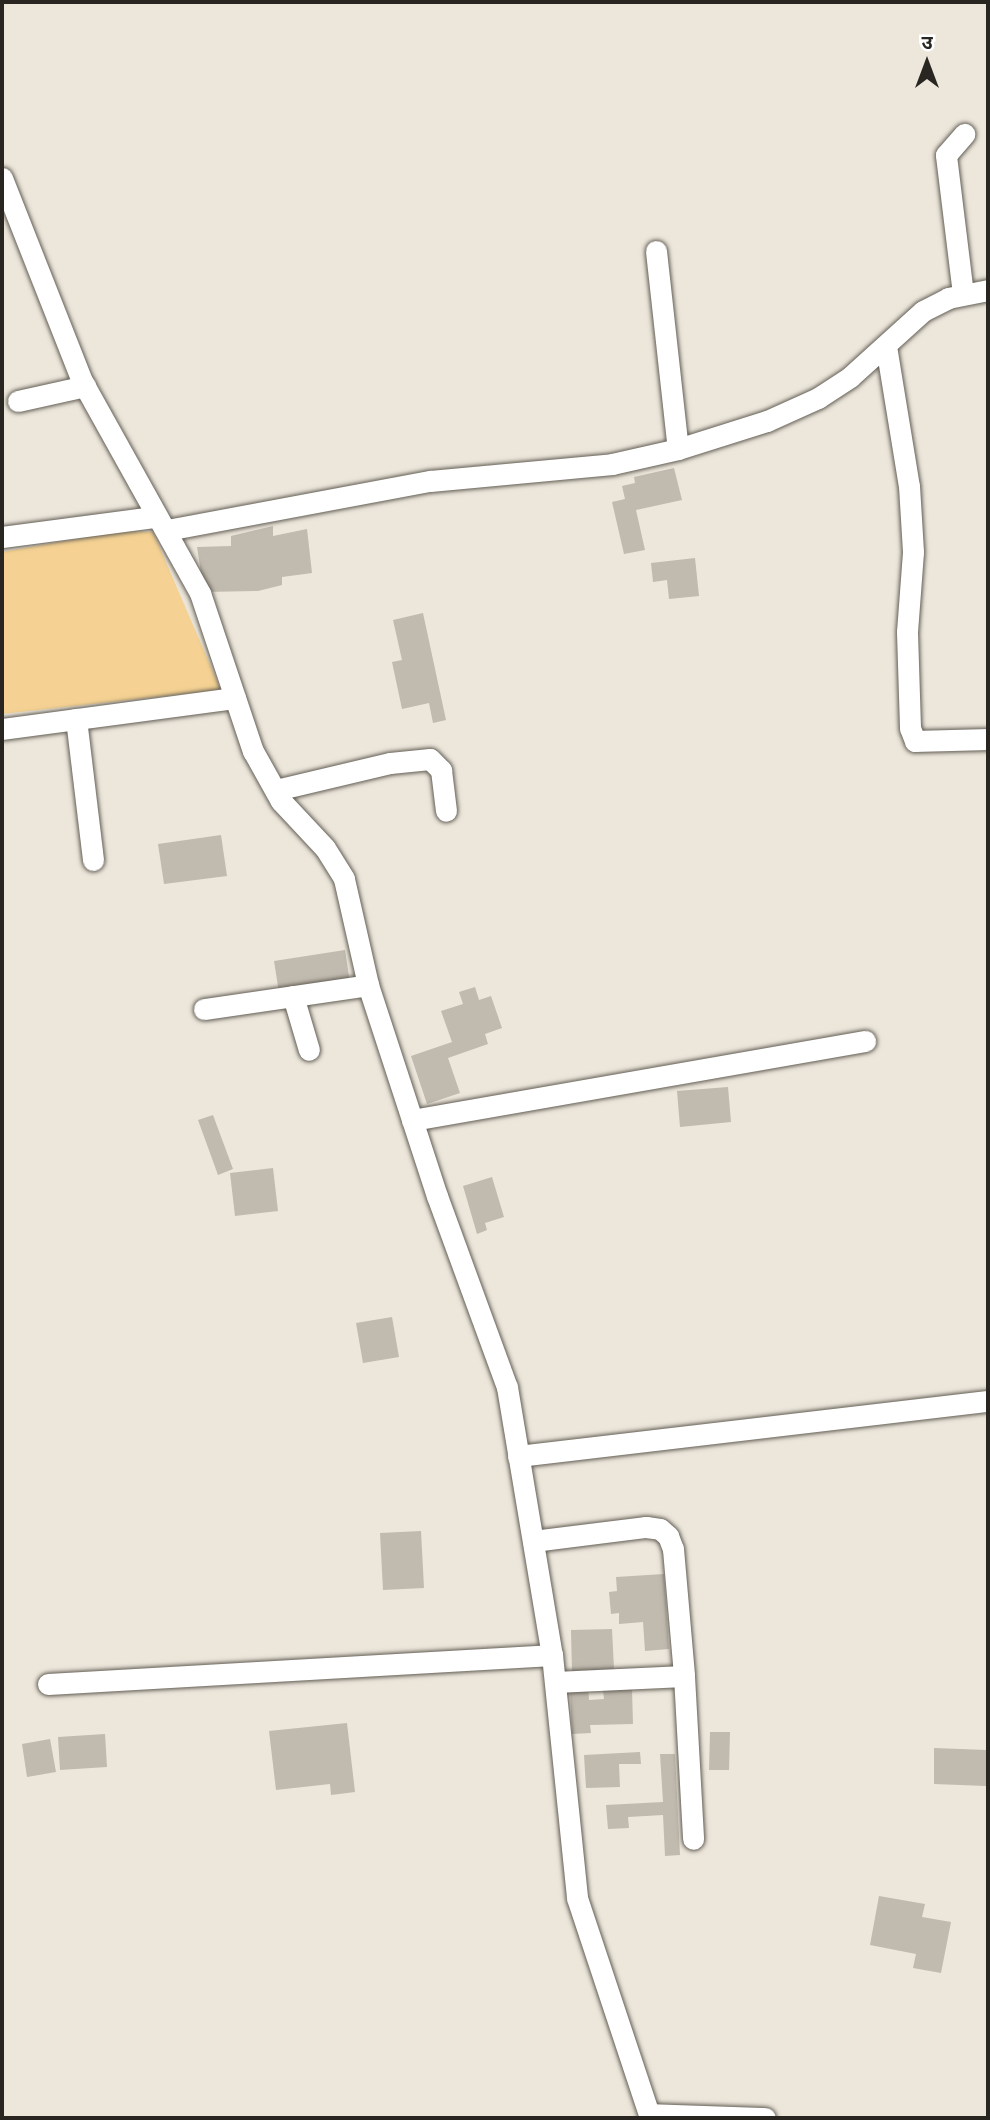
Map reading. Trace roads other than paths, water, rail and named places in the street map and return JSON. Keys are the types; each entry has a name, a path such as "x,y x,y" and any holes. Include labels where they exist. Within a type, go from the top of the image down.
{"street":[{"path":"963,293 946,155 964,134"},
{"path":"2,178 85,386 200,593 253,751 276,790 344,879 368,985 412,1120 507,1387 552,1655 577,1898 650,2116 765,2118"},
{"path":"656,251 678,449"},
{"path":"2,537 161,523 430,481 612,464 678,449 767,421 818,398 886,346 923,311 963,293 988,290"},
{"path":"886,346 910,499 910,728 915,741 988,739"},
{"path":"18,401 85,386"},
{"path":"2,729 235,698"},
{"path":"76,719 93,860"},
{"path":"276,790 390,763 430,759 441,769 446,811"},
{"path":"204,1009 368,985"},
{"path":"293,996 309,1049"},
{"path":"412,1120 865,1041"},
{"path":"519,1456 988,1401"},
{"path":"533,1541 660,1529 673,1549 684,1676 693,1839"},
{"path":"48,1684 552,1655"},
{"path":"555,1682 684,1676"}]}
